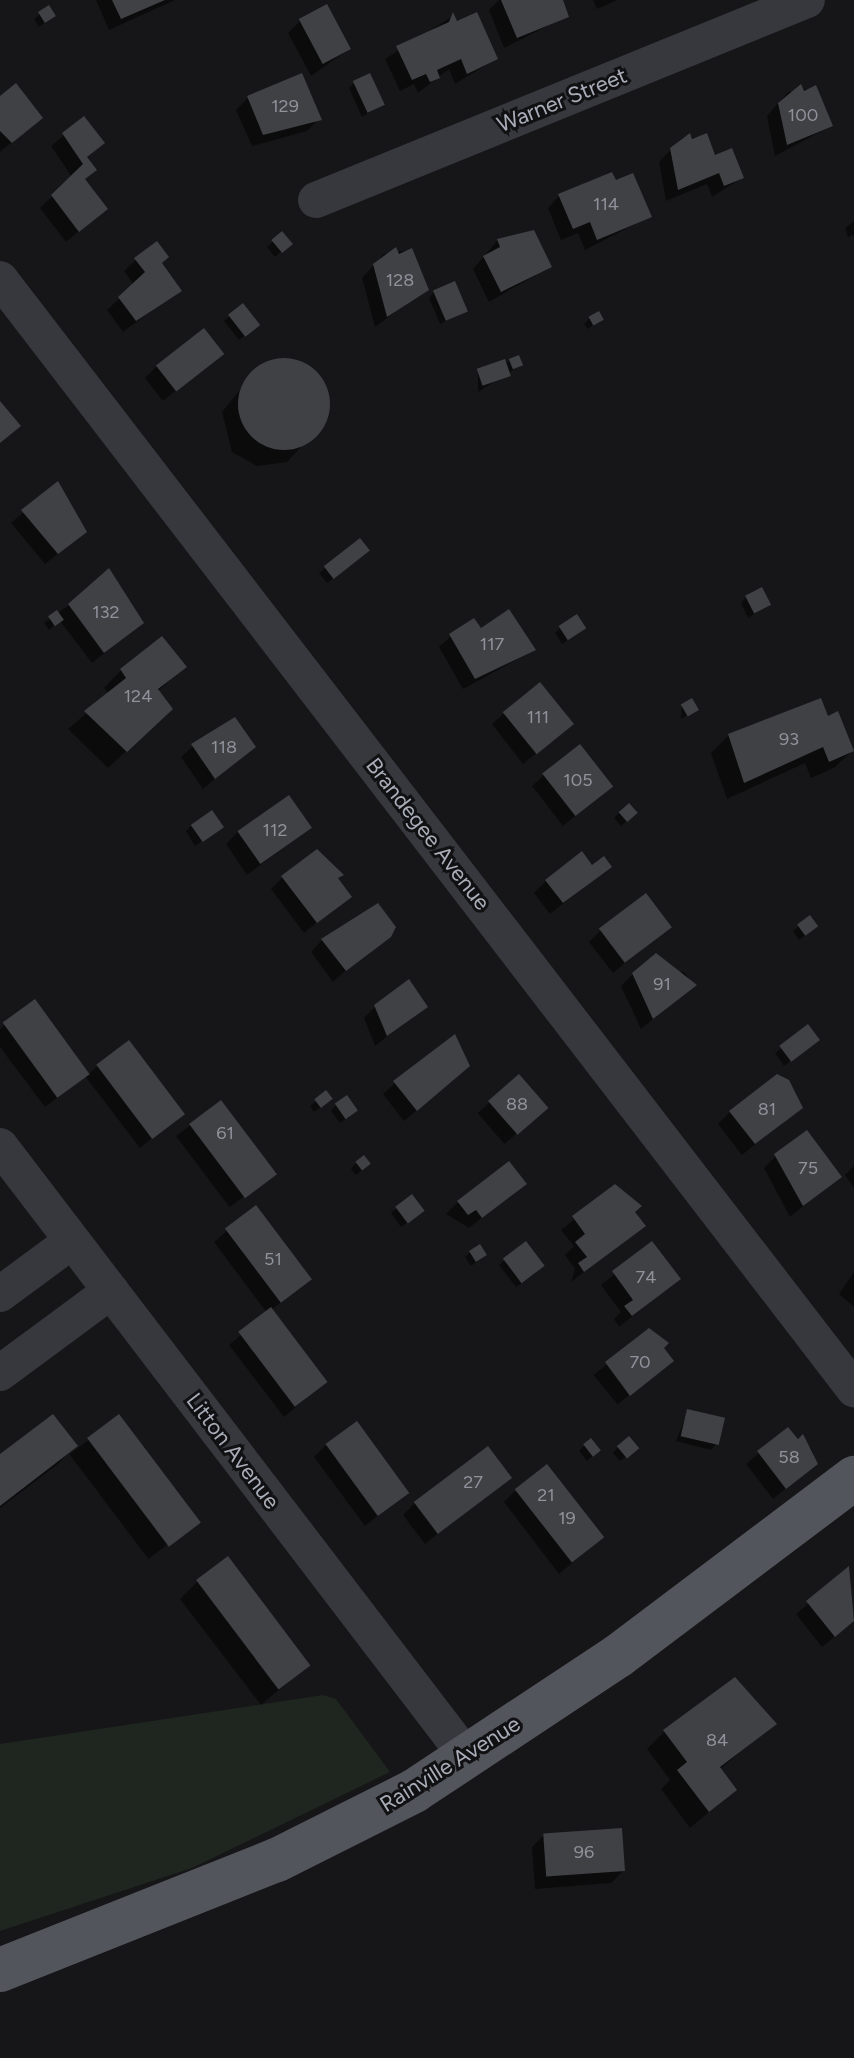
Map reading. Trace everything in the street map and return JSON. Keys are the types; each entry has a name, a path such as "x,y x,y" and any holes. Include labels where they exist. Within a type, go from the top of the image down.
{"main road":[{"name":"Rainville Avenue","path":"0,1970 277,1860 467,1757 618,1656 854,1478"}],"street":[{"name":"Warner Street","path":"316,200 807,0"},
{"name":"Brandegee Avenue","path":"0,279 854,1389"},
{"name":"Litton Avenue","path":"0,1146 467,1757"},
{"path":"0,1294 72,1241"},
{"path":"0,1373 111,1291"}],"shaded area":[{"path":"323,1695 336,1699 390,1772 192,1868 0,1931 0,1744"}],"building":[{"path":"112,0 165,0 121,19"},
{"path":"501,0 563,0 569,17 517,38"},
{"path":"327,4 351,49 323,64 299,19"},
{"path":"49,5 56,16 45,23 38,12"},
{"path":"453,12 457,21 477,12 498,59 467,74 461,59 437,70 440,78 430,82 426,74 412,80 396,46 449,22"},
{"path":"302,73 322,120 263,135 247,96"},
{"path":"370,73 385,105 368,113 353,81"},
{"path":"16,83 43,118 12,143 0,131 0,96"},
{"path":"801,84 804,91 816,85 833,126 787,145 778,103"},
{"path":"84,116 105,143 87,157 97,170 85,179 108,209 79,232 51,195 83,164 62,133"},
{"path":"690,133 692,139 707,133 715,155 732,148 744,178 724,186 719,173 678,190 670,148"},
{"path":"612,172 616,180 633,173 652,217 597,240 590,222 573,229 558,194"},
{"path":"534,230 552,267 501,292 483,256 500,247 497,239"},
{"path":"282,231 293,244 282,253 271,240"},
{"path":"157,241 169,257 162,263 182,291 136,321 118,297 145,272 134,258"},
{"path":"396,247 399,254 412,248 429,290 387,317 373,264"},
{"path":"455,281 468,311 446,321 433,290"},
{"path":"243,303 260,325 245,337 228,315"},
{"path":"599,311 604,320 593,326 589,317"},
{"path":"204,328 224,354 176,392 156,366"},
{"path":"519,355 523,365 513,369 509,359"},
{"path":"284,358 302,361 317,371 327,386 330,404 327,422 317,437 302,447 284,450 266,447 251,437 241,422 238,404 241,386 251,371 266,361"},
{"path":"505,359 511,376 482,386 477,369"},
{"path":"0,401 21,426 0,443"},
{"path":"58,481 87,532 58,554 21,510"},
{"path":"360,538 370,551 334,579 324,566"},
{"path":"109,568 144,623 104,653 68,604"},
{"path":"762,587 771,605 754,613 745,596"},
{"path":"509,609 536,650 475,679 449,634 474,618 481,628"},
{"path":"57,610 64,620 55,626 48,616"},
{"path":"577,614 586,628 568,640 559,626"},
{"path":"162,636 187,667 158,689 173,709 127,752 84,711 126,678 120,669"},
{"path":"540,682 574,724 537,754 503,712"},
{"path":"692,698 699,710 688,717 681,704"},
{"path":"821,698 828,716 838,711 854,751 829,762 823,747 744,783 728,734"},
{"path":"235,717 256,747 215,779 191,744"},
{"path":"580,744 613,787 575,816 542,774"},
{"path":"289,795 312,828 260,864 237,831"},
{"path":"629,803 638,813 627,822 619,812"},
{"path":"212,810 224,827 203,842 191,825"},
{"path":"317,849 344,875 338,878 352,897 317,923 281,876"},
{"path":"582,851 592,865 604,856 612,867 563,903 545,880"},
{"path":"646,893 672,927 625,963 599,929"},
{"path":"378,903 396,927 391,937 346,971 321,939"},
{"path":"810,915 818,926 805,936 797,924"},
{"path":"656,953 697,985 653,1019 632,973"},
{"path":"409,979 428,1007 387,1036 374,1005"},
{"path":"35,999 90,1074 57,1098 3,1023"},
{"path":"808,1024 820,1040 791,1062 779,1046"},
{"path":"455,1034 470,1066 417,1111 393,1081"},
{"path":"129,1040 185,1114 152,1139 96,1065"},
{"path":"519,1074 549,1108 518,1135 488,1101"},
{"path":"777,1074 789,1080 803,1108 755,1144 729,1111"},
{"path":"326,1090 333,1099 321,1108 314,1099"},
{"path":"347,1095 358,1111 346,1119 335,1104"},
{"path":"221,1100 277,1174 245,1198 189,1124"},
{"path":"807,1130 842,1177 803,1206 774,1154"},
{"path":"364,1155 371,1164 362,1170 355,1162"},
{"path":"509,1161 527,1184 482,1218 476,1210 468,1215 457,1201"},
{"path":"615,1184 642,1206 635,1212 646,1226 584,1272 578,1263 587,1257 575,1242 585,1234 572,1216"},
{"path":"412,1194 425,1211 408,1223 395,1207"},
{"path":"256,1205 312,1279 281,1303 225,1228"},
{"path":"526,1241 545,1266 521,1283 503,1258"},
{"path":"652,1241 681,1279 632,1316 624,1306 633,1300 612,1271"},
{"path":"480,1244 487,1255 476,1262 469,1251"},
{"path":"271,1307 328,1382 295,1407 238,1332"},
{"path":"649,1328 669,1343 664,1348 674,1361 630,1396 605,1362"},
{"path":"687,1409 725,1418 719,1445 681,1436"},
{"path":"53,1414 78,1446 0,1506 0,1454"},
{"path":"119,1414 201,1523 169,1547 87,1438"},
{"path":"357,1421 409,1493 378,1516 325,1444"},
{"path":"788,1427 798,1439 803,1434 818,1464 786,1489 757,1451"},
{"path":"629,1436 639,1448 627,1459 617,1446"},
{"path":"591,1438 601,1451 593,1457 583,1444"},
{"path":"488,1446 512,1478 438,1534 414,1502"},
{"path":"547,1464 604,1537 572,1563 515,1489"},
{"path":"228,1556 310,1665 279,1689 196,1580"},
{"path":"849,1566 854,1621 835,1637 806,1601"},
{"path":"735,1677 777,1724 720,1767 737,1790 709,1812 677,1770 687,1762 663,1730"},
{"path":"622,1828 625,1871 546,1876 543,1834"}]}
